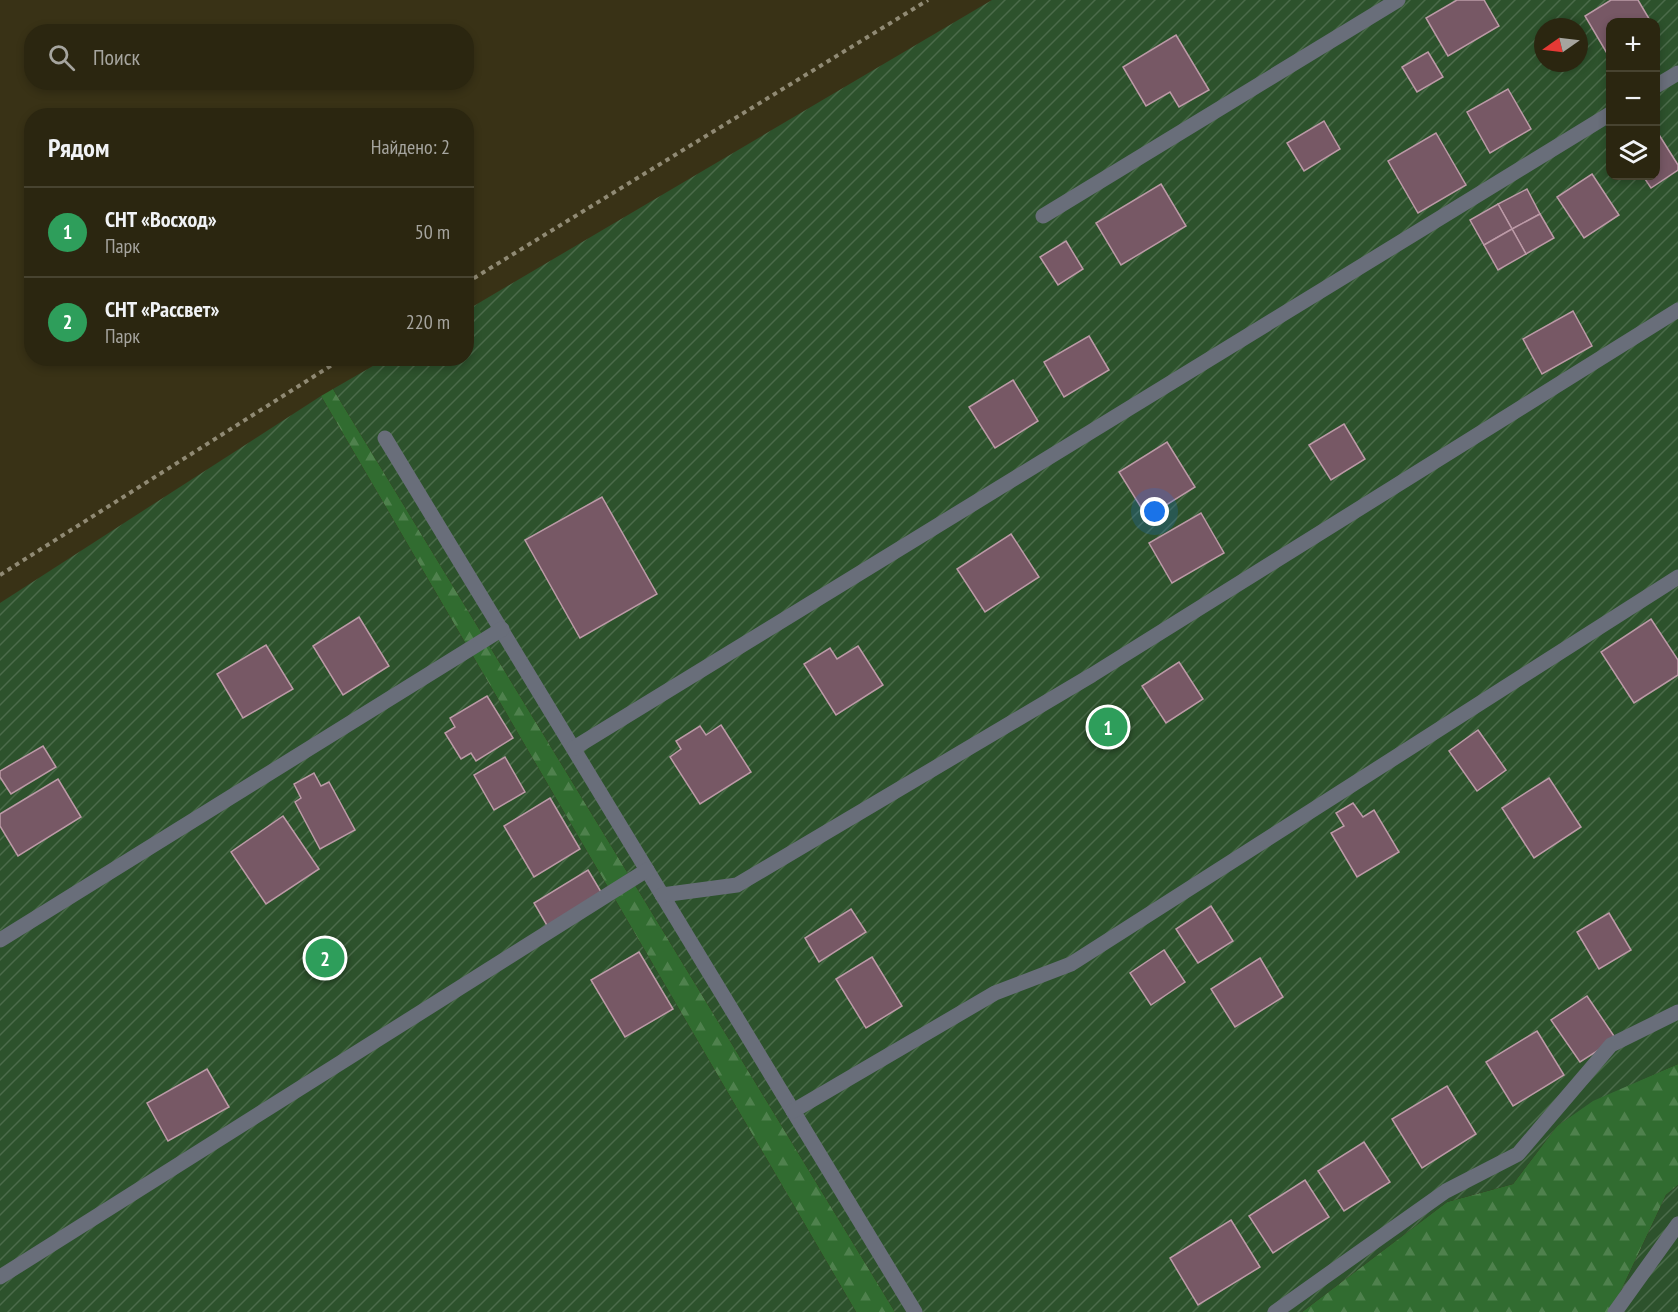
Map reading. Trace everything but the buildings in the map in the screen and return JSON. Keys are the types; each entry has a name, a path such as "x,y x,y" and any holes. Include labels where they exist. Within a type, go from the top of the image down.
{"lane":[{"path":"1043,216 1398,0"},
{"path":"1660,84 1678,73"},
{"path":"574,748 1606,117"},
{"path":"662,895 737,885 1092,675 1678,310"},
{"path":"384,438 915,1312"},
{"path":"793,1111 995,993 1071,964 1678,577"},
{"path":"0,940 502,629"},
{"path":"0,1277 647,870"},
{"path":"1275,1312 1446,1191 1518,1154 1611,1045 1678,1012"},
{"path":"1615,1312 1678,1224"}],"path":[{"path":"474,278 928,0"},
{"path":"0,575 330,366"}],"green space":[{"path":"992,0 1678,0 1678,1064 1593,1101 1557,1126 1513,1184 1447,1202 1302,1312 895,1312 333,389 373,366 474,366 474,306"},
{"path":"333,389 895,1312 856,1312 321,396"},
{"path":"321,396 856,1312 0,1312 0,603"},
{"path":"1678,1064 1678,1185 1666,1195 1611,1312 1302,1312 1447,1202 1513,1184 1557,1126 1593,1100"},
{"path":"1678,1185 1678,1312 1611,1312 1666,1195"}],"place":[{"name":"СНТ «Восход»","path":"1108,727"},
{"name":"СНТ «Рассвет»","path":"325,958"}]}
